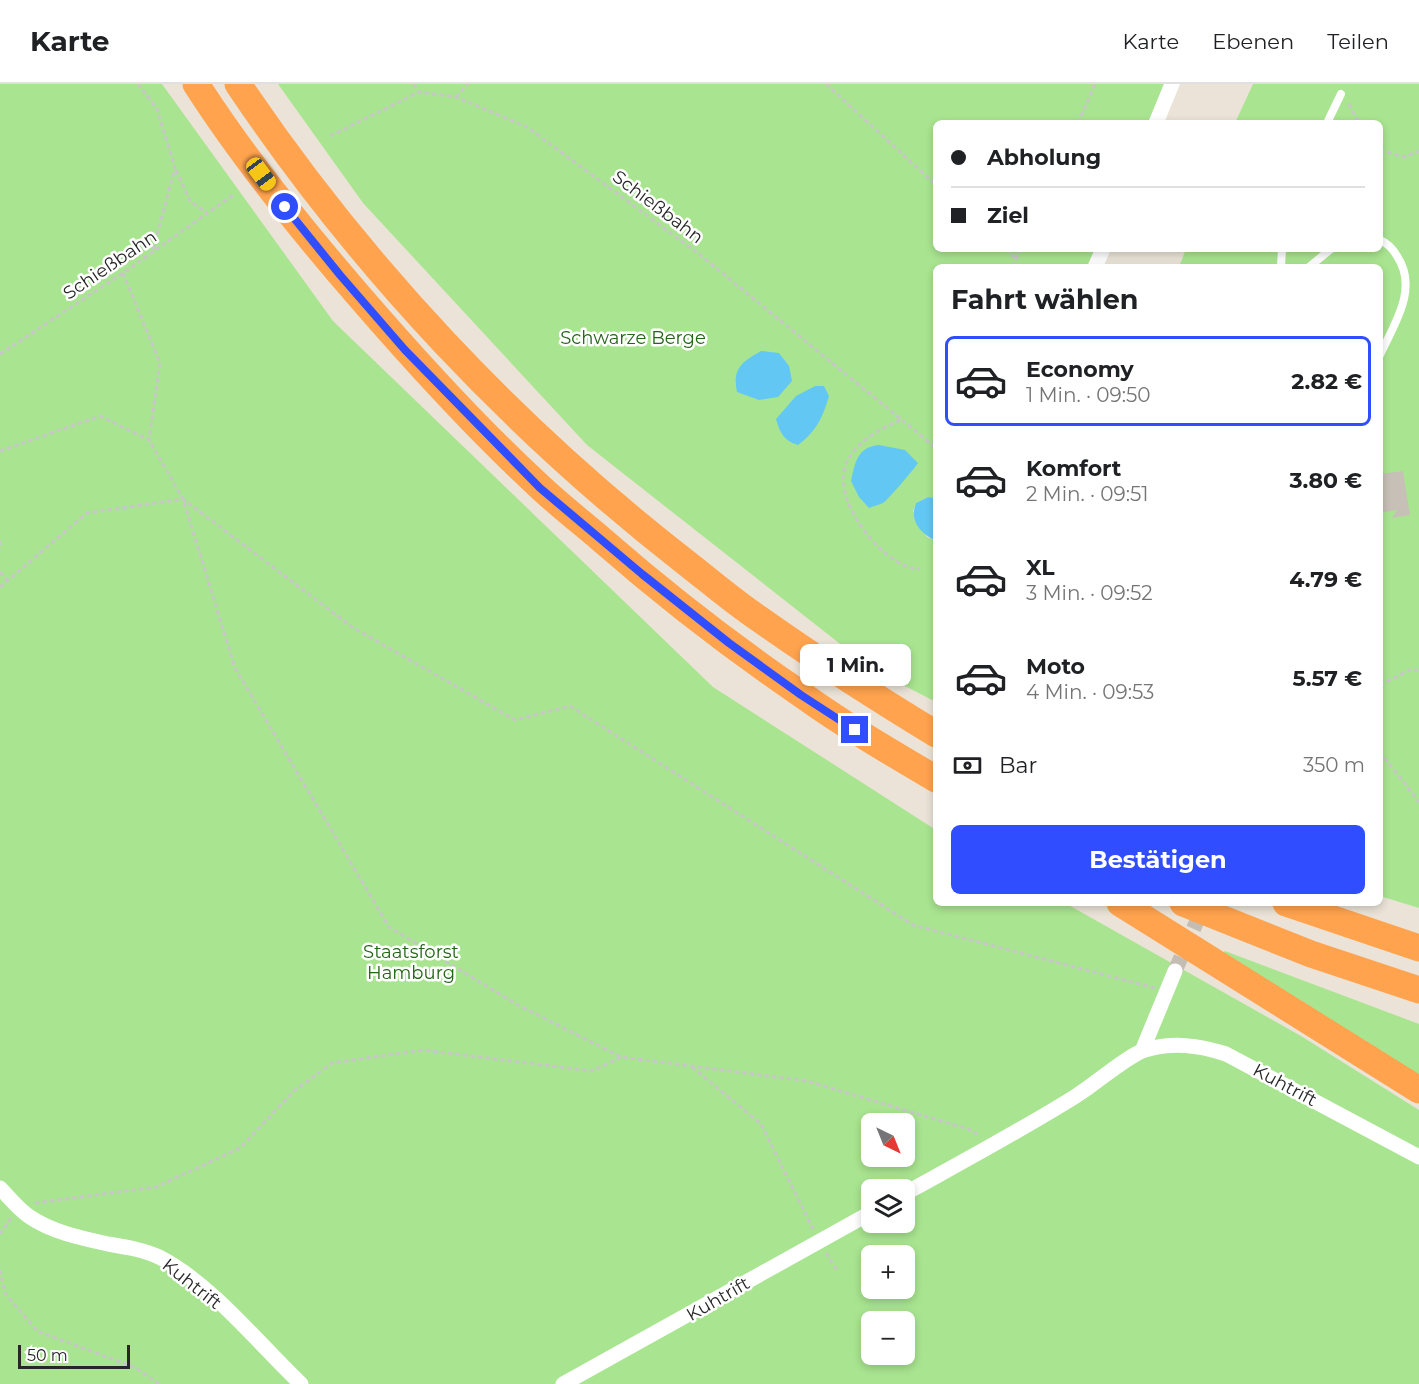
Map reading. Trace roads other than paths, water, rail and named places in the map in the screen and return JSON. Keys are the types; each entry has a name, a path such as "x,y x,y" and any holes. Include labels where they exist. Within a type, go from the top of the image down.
{"highway":[{"path":"196,84 298,223 340,275 405,350 540,488 642,574 729,643 801,695 933,777"},
{"path":"238,84 326,207 402,296 478,377 564,462 654,538 756,617 873,696 933,732"},
{"path":"1125,906 1419,1089"},
{"path":"1191,906 1311,954 1419,990"},
{"path":"1295,906 1419,948"}],"street":[{"path":"1157,120 1172,84"},
{"path":"1142,1051 1175,971"},
{"name":"Kuhtrift","path":"915,1188 1078,1095 1142,1051 1167,1046 1205,1047 1226,1054 1419,1157"},
{"name":"Kuhtrift","path":"0,1188 29,1217 60,1231 164,1259 214,1298 301,1384"},
{"name":"Kuhtrift","path":"563,1384 861,1218"}],"lane":[{"path":"1328,120 1341,94"},
{"path":"1383,242 1395,252 1404,266 1407,281 1400,311 1383,349"},
{"path":"1313,264 1327,252"}],"water":[{"path":"761,351 779,353 789,366 792,381 778,397 759,400 737,392 736,377 737,371 744,362"},
{"path":"815,386 824,386 829,396 818,424 798,445 783,436 776,419 796,396"},
{"path":"879,445 905,450 918,463 886,501 869,508 859,497 851,481 858,457 866,449"},
{"path":"928,497 933,498 933,539 917,526 914,515 916,503"}],"tunnel":[{"path":"1175,971 1204,906"}],"park label":[{"name":"Schwarze Berge","path":"633,338"},
{"name":"Staatsforst Hamburg","path":"411,962"}]}
